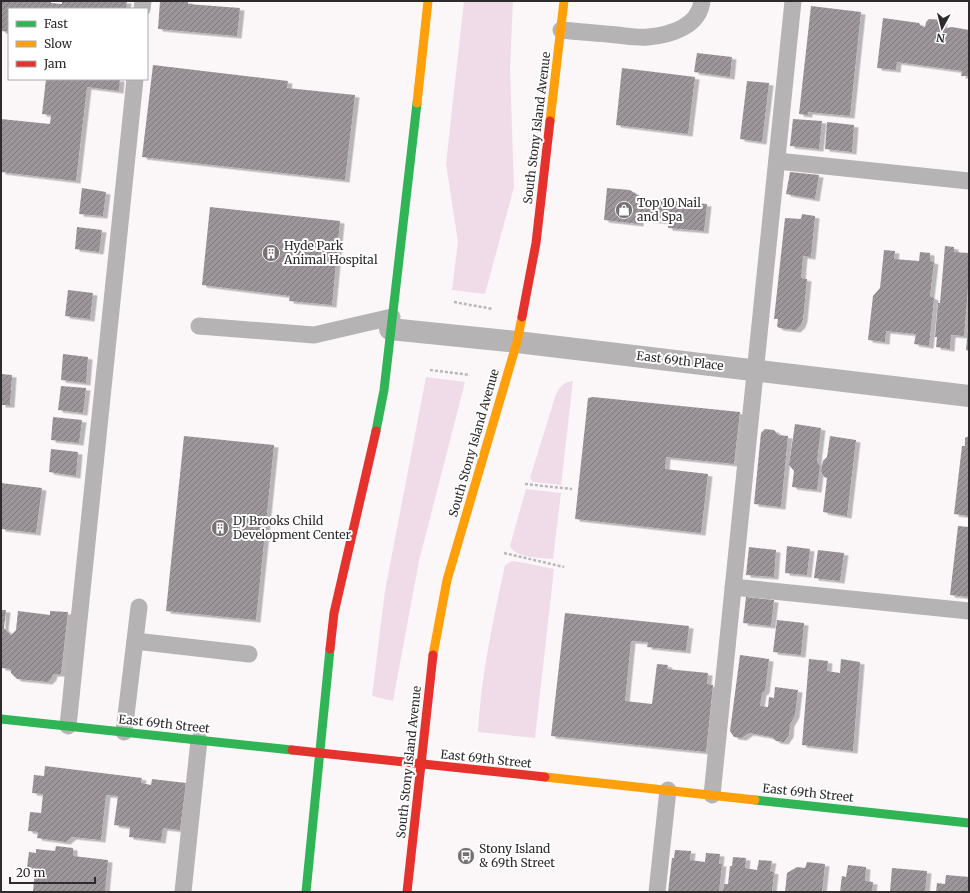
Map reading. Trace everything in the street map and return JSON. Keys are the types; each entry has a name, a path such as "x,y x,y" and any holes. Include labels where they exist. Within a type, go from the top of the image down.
{"main road":[{"path":"306,892 334,613 374,443 384,390 428,1"},
{"name":"South Stony Island Avenue","path":"407,892 434,646 446,580 517,342 536,243 564,1"},
{"name":"East 69th Street","path":"1,718 969,823"}],"street":[{"name":"East 69th Place","path":"391,323 517,342 755,369 969,396"}],"lane":[{"path":"561,30 646,38 667,35 695,20 702,5 702,1"},
{"path":"712,795 793,1"},
{"path":"68,726 135,80"},
{"path":"777,161 969,181"},
{"path":"199,326 314,335 391,323"},
{"path":"733,587 969,611"},
{"path":"124,732 139,607"},
{"path":"135,641 249,654"},
{"path":"183,892 199,740"},
{"path":"657,892 668,790"}],"path":[{"path":"454,302 493,309"},
{"path":"430,370 470,375"},
{"path":"525,484 572,489"},
{"path":"504,553 564,567"}],"shaded area":[{"path":"464,1 513,1 510,69 514,187 485,294 452,290 458,242 446,164"},
{"path":"426,377 465,382 419,561 393,701 372,696 385,591"},
{"path":"573,381 561,485 533,482 530,478 556,394 563,385 567,382"},
{"path":"526,489 561,493 553,559 535,558 523,555 517,553 510,546"},
{"path":"512,561 554,569 535,738 478,732 482,690 492,627 505,565"}],"building":[{"path":"1,1 51,1 51,3 62,4 62,1 127,1 126,8 8,8 8,32 1,31"},
{"path":"160,1 188,1 188,4 240,8 237,36 158,29"},
{"path":"811,6 861,12 850,116 808,112 808,115 799,114"},
{"path":"883,18 919,23 921,26 925,27 926,22 929,19 943,20 942,29 952,27 969,30 969,76 961,76 962,71 897,62 896,70 877,68"},
{"path":"697,53 732,57 730,77 694,72"},
{"path":"153,65 288,81 287,88 355,95 345,180 142,157"},
{"path":"622,68 695,77 688,134 616,125"},
{"path":"46,80 120,80 119,91 87,87 76,181 1,172 1,119 50,124 51,115 42,114"},
{"path":"747,81 769,83 762,142 740,139"},
{"path":"793,119 822,121 819,149 790,146"},
{"path":"827,122 854,125 852,152 825,149"},
{"path":"790,172 819,175 815,199 786,194"},
{"path":"82,188 106,192 103,216 79,214"},
{"path":"607,188 630,190 642,198 707,204 704,231 668,228 668,222 639,219 639,224 604,220"},
{"name":"Hyde Park Animal Hospital","path":"210,207 340,221 332,305 289,301 290,296 202,285"},
{"path":"802,214 815,216 811,257 803,256 801,278 807,279 803,319 801,325 796,330 779,328 777,326 778,319 774,319 785,218 801,219"},
{"path":"77,227 102,230 99,252 75,249"},
{"path":"945,246 954,247 954,252 969,253 969,276 964,336 951,335 950,349 936,347 937,337 935,337 938,303 940,303"},
{"path":"884,250 895,251 894,259 919,261 920,252 930,253 930,261 934,262 930,296 934,298 929,346 914,344 916,334 886,331 885,342 868,340 873,296 880,288"},
{"path":"68,290 93,293 90,319 65,316"},
{"path":"969,330 969,351 966,350"},
{"path":"63,354 88,357 86,383 61,380"},
{"path":"1,374 12,375 10,405 1,405"},
{"path":"61,386 86,388 83,413 58,410"},
{"path":"593,397 740,412 734,464 666,457 665,469 708,474 701,533 575,519 588,398"},
{"path":"53,417 82,420 79,443 51,440"},
{"path":"795,424 821,428 817,461 820,466 817,490 792,487 794,471 789,465"},
{"path":"765,429 774,430 778,435 788,436 781,507 754,504 761,433"},
{"name":"DJ Brooks Child Development Center","path":"184,436 274,445 256,620 166,611"},
{"path":"830,436 856,440 847,516 823,512 827,478 824,477 821,471 823,461 827,457"},
{"path":"969,436 969,516 954,514 962,446 965,446 965,438"},
{"path":"51,449 78,452 76,476 49,472"},
{"path":"1,483 42,488 36,533 1,529"},
{"path":"958,526 969,527 969,597 950,595"},
{"path":"787,546 810,549 807,575 785,573"},
{"path":"749,547 776,550 774,577 746,575"},
{"path":"818,550 844,553 840,581 814,578"},
{"path":"746,597 774,600 771,626 743,623"},
{"path":"1,610 6,610 4,628 11,635 16,630 18,611 50,615 50,611 68,612 61,674 53,674 52,678 48,682 17,679 11,673 11,669 1,668"},
{"path":"565,613 689,626 686,651 647,647 648,642 631,641 625,701 652,704 657,664 668,665 667,669 708,673 707,684 713,685 706,752 551,736"},
{"path":"777,620 804,623 801,655 773,652"},
{"path":"740,655 769,659 765,691 762,693 760,706 768,707 769,697 774,698 775,687 798,690 795,715 790,724 789,735 784,742 776,741 772,737 749,733 742,738 734,737 730,731"},
{"path":"809,659 828,661 827,671 840,673 841,659 860,662 853,751 802,745"},
{"path":"45,766 142,778 141,783 151,785 152,779 186,783 180,830 163,828 161,841 129,837 130,827 114,825 118,796 106,795 101,840 72,837 66,842 37,838 38,832 28,831 30,812 41,813 43,794 32,793 34,775 44,776"},
{"path":"56,846 73,848 73,856 108,860 105,892 33,892 35,868 27,867 29,852 36,853 36,849 55,851"},
{"path":"675,850 691,851 690,860 705,862 706,853 720,854 719,864 722,864 719,892 668,892 672,858 674,858"},
{"path":"733,857 746,858 745,868 757,870 759,860 772,861 770,871 774,872 772,892 723,892 724,884 728,884 730,866 732,866"},
{"path":"807,862 825,864 822,892 785,892 787,873 797,867 805,868"},
{"path":"848,865 866,867 865,881 873,882 872,892 840,892 842,876 846,877"},
{"path":"892,868 927,871 925,892 890,892"},
{"path":"946,875 969,877 969,892 936,892 937,883 945,884"}],"traffic: fast":[{"path":"376,431 384,390 417,103"},
{"path":"306,892 330,649"},
{"path":"1,719 292,750"},
{"path":"755,800 969,823"}],"traffic: slow":[{"path":"417,103 428,1"},
{"path":"550,121 564,1"},
{"path":"433,655 447,580 517,342 522,317"},
{"path":"545,777 755,800"}],"traffic: jam":[{"path":"522,317 536,243 550,121"},
{"path":"330,649 334,613 376,431"},
{"path":"407,892 433,655"},
{"path":"292,750 545,777"}],"place":[{"name":"Top 10 Nail and Spa","path":"624,210"},
{"name":"Hyde Park Animal Hospital","path":"271,253"},
{"name":"DJ Brooks Child Development Center","path":"220,528"},
{"name":"Stony Island & 69th Street","path":"466,856"}]}
